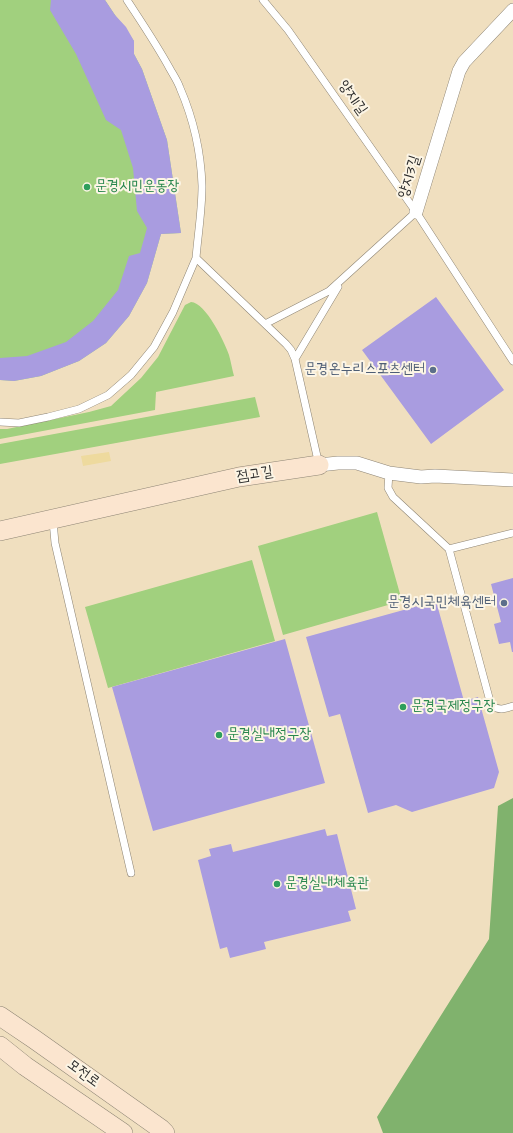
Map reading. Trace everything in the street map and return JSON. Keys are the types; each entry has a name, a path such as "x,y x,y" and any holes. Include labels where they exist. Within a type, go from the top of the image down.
{"main road":[{"name":"점고길","path":"0,531 240,477 319,465"},
{"name":"모전로","path":"0,1016 165,1133"},
{"name":"모전로","path":"0,1046 25,1066 123,1133"}],"street":[{"name":"양지3길","path":"416,212 459,71 464,62 513,10"},
{"name":"점고길","path":"319,465 357,463 389,473 421,477 435,476 513,480"}],"lane":[{"path":"0,422 19,423 48,417 79,409 108,395 131,375 154,347 173,312 196,258 202,187 200,163 192,126 180,86 127,0"},
{"name":"양지1길","path":"263,0 288,30 416,212 513,361"},
{"name":"양지3길","path":"265,324 329,291 416,212"},
{"path":"196,258 291,350 295,360 319,465"},
{"path":"295,360 341,281"},
{"path":"389,473 388,488 393,497 450,549 491,705 496,709 513,706"},
{"path":"53,518 55,543 131,873"},
{"path":"450,549 513,533"}],"green space":[{"name":"문경시민운동장","path":"0,0 105,0 134,41 134,54 142,69 167,140 181,233 161,234 147,283 129,316 106,343 79,361 41,376 14,381 0,380"},
{"path":"191,302 197,304 203,309 214,324 229,355 234,376 156,392 155,410 0,439 0,429 7,429 111,406 141,378 158,357 185,305"},
{"path":"255,397 260,417 0,464 0,444"},
{"path":"377,512 402,601 283,635 258,546"},
{"path":"252,560 275,641 108,688 85,607"},
{"path":"513,798 513,1133 383,1133 377,1117 489,939 498,806"}],"sand":[{"path":"109,452 111,461 83,466 81,456"}],"building":[{"path":"51,0 105,0 115,15 126,27 134,41 134,54 142,69 167,140 181,233 161,234 147,283 129,316 106,343 79,361 41,376 14,381 0,380 0,358 27,356 66,342 93,321 118,290 129,256 140,253 147,228 137,211 133,168 121,130 106,120 76,54 50,10"},
{"name":"문경온누리스포츠센터","path":"436,297 504,390 431,444 362,350"},
{"name":"문경시국민체육센터","path":"513,578 512,652 510,642 499,644 494,624 501,622 491,584"},
{"name":"문경국제정구장","path":"436,601 464,701 478,697 499,772 494,788 412,812 396,805 368,813 340,714 329,717 306,637"},
{"name":"문경실내정구장","path":"285,639 325,783 153,831 112,687"},
{"name":"문경실내체육관","path":"325,829 327,836 337,834 356,909 348,911 351,921 264,942 266,949 230,958 227,947 220,949 198,860 211,856 209,849 231,844 233,852"}],"place":[{"name":"문경시민운동장","path":"87,187"},
{"name":"문경온누리스포츠센터","path":"433,370"},
{"name":"문경시국민체육센터","path":"504,603"},
{"name":"문경국제정구장","path":"403,707"},
{"name":"문경실내정구장","path":"219,735"},
{"name":"문경실내체육관","path":"277,884"}]}
